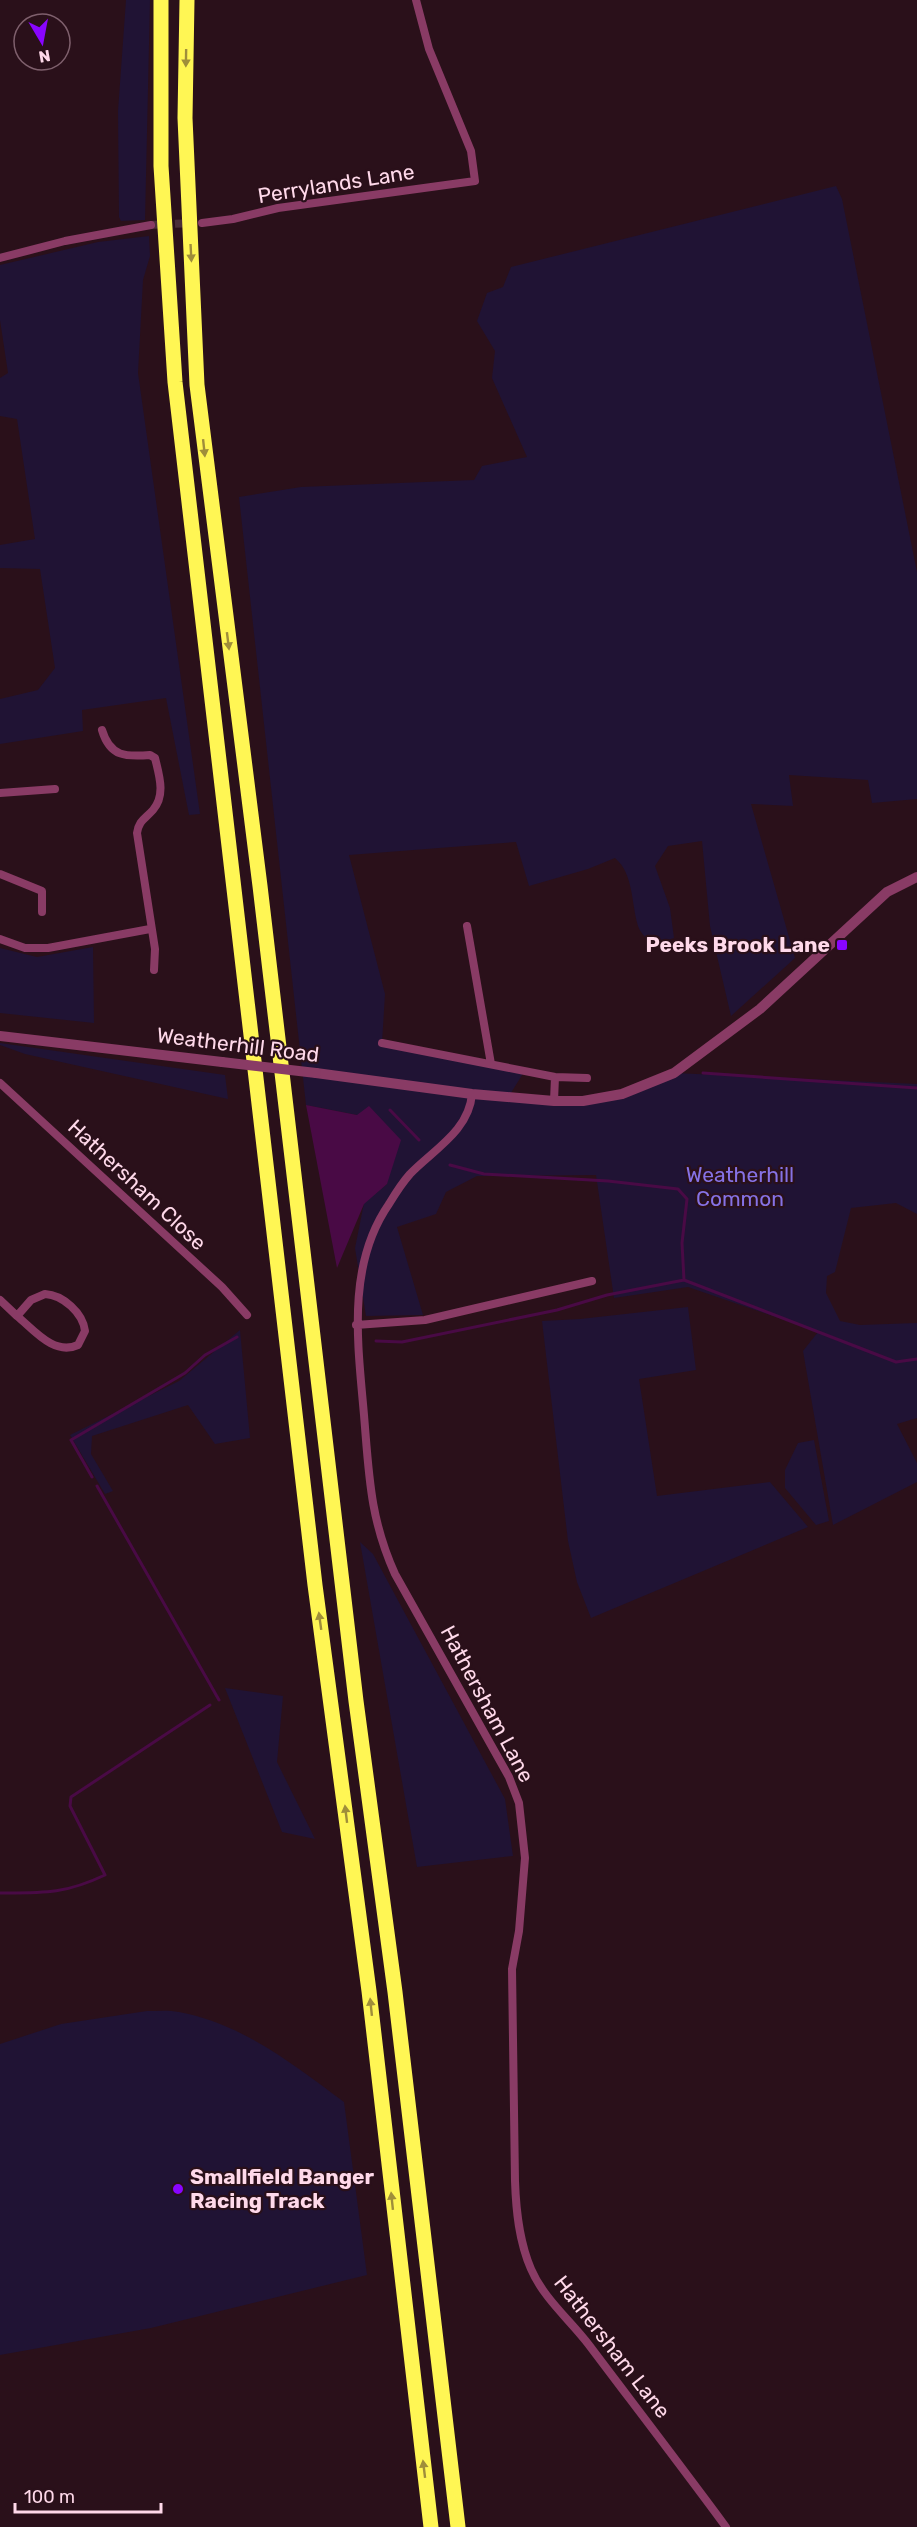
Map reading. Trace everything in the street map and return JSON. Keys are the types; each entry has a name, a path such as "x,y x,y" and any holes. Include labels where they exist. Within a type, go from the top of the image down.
{"highway":[{"path":"160,0 160,166 176,393 315,1585 369,1991 431,2527"},
{"path":"187,0 185,118 198,396 261,898 356,1701 395,1992 458,2527"}],"street":[{"name":"Perrylands Lane","path":"202,223 233,219 278,208 475,181 471,151 429,49 416,0"},
{"path":"0,258 72,240 151,225"},
{"path":"102,730 105,740 116,752 133,758 150,755 155,758 161,788 159,798 153,810 139,823 137,833 150,929 155,949 154,970"},
{"path":"0,793 55,789"},
{"path":"0,874 42,891 42,912"},
{"name":"Weatherhill Road","path":"0,1036 316,1073 472,1094 554,1101 583,1101 622,1094 674,1073 760,1008 887,891 917,877"},
{"path":"467,926 491,1064"},
{"path":"0,939 25,948 48,948 150,929"},
{"path":"382,1043 555,1077 587,1078"},
{"path":"554,1101 555,1077"},
{"name":"Hathersham Close","path":"0,1083 222,1287 247,1315"},
{"name":"Hathersham Lane","path":"472,1094 468,1113 462,1122 442,1146 410,1174 387,1206 370,1240 359,1285 356,1325 375,1522 395,1575 509,1777 519,1803 525,1858 519,1930 512,1970 516,2212 523,2247 532,2272 548,2297 588,2344 726,2527"},
{"path":"356,1325 424,1320 592,1281"},
{"path":"0,1299 17,1316 54,1346 62,1349 78,1345 85,1331 80,1316 61,1298 53,1294 37,1296 17,1316"}],"green space":[{"path":"126,0 150,0 145,220 121,221 119,217 118,111"},
{"name":"Weatherhill Common","path":"836,186 842,199 917,572 917,799 872,803 868,780 789,775 793,806 751,804 795,958 731,1016 710,926 702,841 668,846 655,866 670,908 674,938 653,945 639,929 626,872 615,858 588,869 529,886 516,842 349,855 385,994 382,1043 524,1072 509,1096 583,1101 674,1073 917,1084 917,1214 896,1203 851,1208 835,1272 827,1276 826,1293 840,1321 860,1325 917,1323 917,1418 897,1424 917,1463 917,1482 833,1525 803,1351 818,1332 837,1338 688,1287 614,1298 596,1175 477,1176 446,1192 436,1214 397,1227 423,1315 366,1316 355,1248 364,1203 387,1184 357,1115 306,1105 239,497 301,487 474,480 482,466 527,457 492,378 495,351 477,321 487,293 503,287 511,267"},
{"path":"149,236 150,256 143,280 138,373 200,814 189,815 166,698 82,710 83,731 0,744 0,699 38,690 55,668 40,569 0,568 0,545 35,539 17,419 0,416 0,378 8,373 0,320 0,265 98,242"},
{"path":"93,947 94,1023 0,1013 0,948 37,957"},
{"path":"0,1043 225,1075 228,1099 25,1054 0,1045"},
{"path":"688,1307 696,1370 639,1379 657,1496 770,1482 808,1527 591,1618 577,1582 568,1541 542,1321"},
{"path":"240,1330 250,1438 215,1444 188,1405 92,1436 91,1454 113,1491 105,1494 70,1435 179,1381"},
{"path":"814,1440 829,1521 816,1525 785,1488 785,1470 798,1443"},
{"path":"360,1542 373,1554 505,1799 513,1856 417,1867"},
{"path":"225,1688 283,1696 277,1762 315,1839 282,1832"},
{"name":"Smallfield Banger Racing Track","path":"147,2011 179,2012 225,2026 287,2060 344,2102 367,2275 151,2328 0,2355 0,2044 61,2024"}],"shaded area":[{"path":"306,1105 357,1115 369,1106 401,1140 387,1184 364,1204 337,1268"}],"waterway":[{"path":"703,1073 917,1088"},
{"path":"390,1110 419,1140"},
{"path":"450,1165 484,1174 608,1181 678,1189 687,1199 682,1243 684,1280"},
{"path":"376,1341 402,1342 557,1310 607,1295 684,1280 896,1362 917,1359"},
{"path":"92,1477 71,1440 185,1373 205,1355 237,1337"},
{"path":"97,1486 219,1700"},
{"path":"0,1893 66,1889 105,1875 70,1806 71,1797 210,1705"}],"tunnel":[{"path":"151,225 191,223"}],"place":[{"name":"Peeks Brook Lane","path":"842,945"},
{"name":"Smallfield Banger Racing Track","path":"178,2189"}]}
